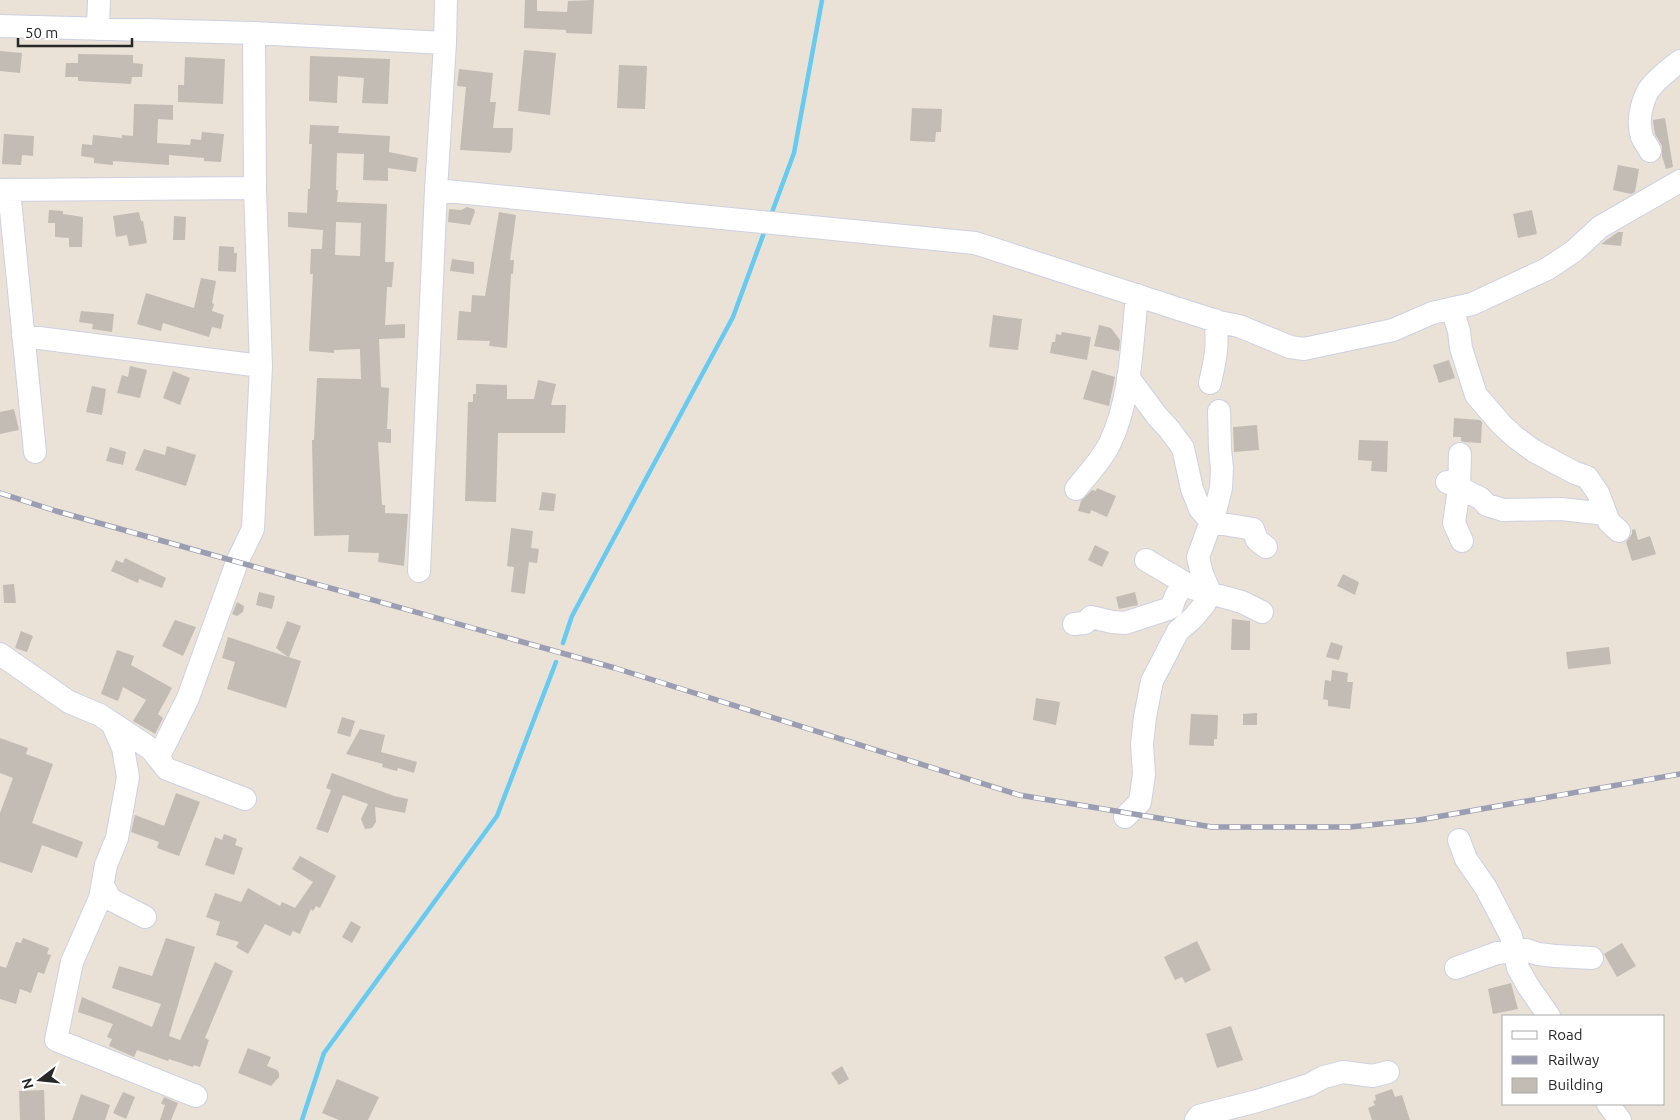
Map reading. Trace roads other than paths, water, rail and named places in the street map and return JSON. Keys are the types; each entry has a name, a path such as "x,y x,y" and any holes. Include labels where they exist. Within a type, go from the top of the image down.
{"street":[{"path":"98,29 99,0"},
{"path":"419,571 446,0"},
{"path":"0,26 254,33 445,43"},
{"path":"158,758 188,698 237,562 253,529 261,366 255,188 254,33"},
{"path":"1650,151 1642,137 1640,122 1643,106 1649,90 1680,61"},
{"path":"436,190 975,243 1214,320 1239,326 1264,338 1290,347 1304,349 1393,330 1432,313 1472,304 1547,268 1574,251 1600,228 1680,181"},
{"path":"35,452 23,336 4,190 255,188"},
{"path":"1076,490 1109,445 1120,419 1131,366 1137,295"},
{"path":"1452,308 1459,331 1464,362 1476,395 1502,425 1534,451 1575,473 1587,477 1598,493 1612,522 1561,509 1503,510 1487,505 1480,498 1453,486"},
{"path":"1210,383 1217,351 1218,336 1214,320"},
{"path":"23,336 261,366"},
{"path":"1128,377 1183,448 1192,490 1200,509 1211,522 1253,528 1257,540 1266,547"},
{"path":"1126,817 1140,802 1144,774 1143,735 1152,682 1178,631 1204,605 1210,592 1202,574 1198,557 1211,522 1220,488 1222,468 1219,411"},
{"path":"1460,454 1453,486 1454,523 1462,541"},
{"path":"1146,560 1195,589 1242,602 1262,612"},
{"path":"1074,624 1085,623 1091,617 1125,623 1168,609 1172,607 1179,590 1187,585"},
{"path":"0,654 69,702 100,715 151,749 167,768 245,799"},
{"path":"112,723 123,748 128,776 117,838 106,865 100,898 72,962 56,1040 196,1096"},
{"path":"1459,840 1466,859 1486,888 1511,936 1518,968 1548,1015"},
{"path":"103,885 110,899 145,917"},
{"path":"1456,968 1497,953 1526,950 1538,954 1592,958"},
{"path":"1196,1120 1198,1116 1284,1093 1309,1085 1324,1077 1343,1072 1373,1076 1388,1072"},
{"path":"1609,1105 1620,1120"}],"waterway":[{"path":"771,215 794,153 822,0"},
{"path":"563,643 572,616 733,317 765,230"},
{"path":"302,1120 324,1053 497,816 556,662"}],"railway":[{"path":"0,493 56,511 615,668 1019,795 1212,827 1350,827 1419,820 1680,774"}]}
